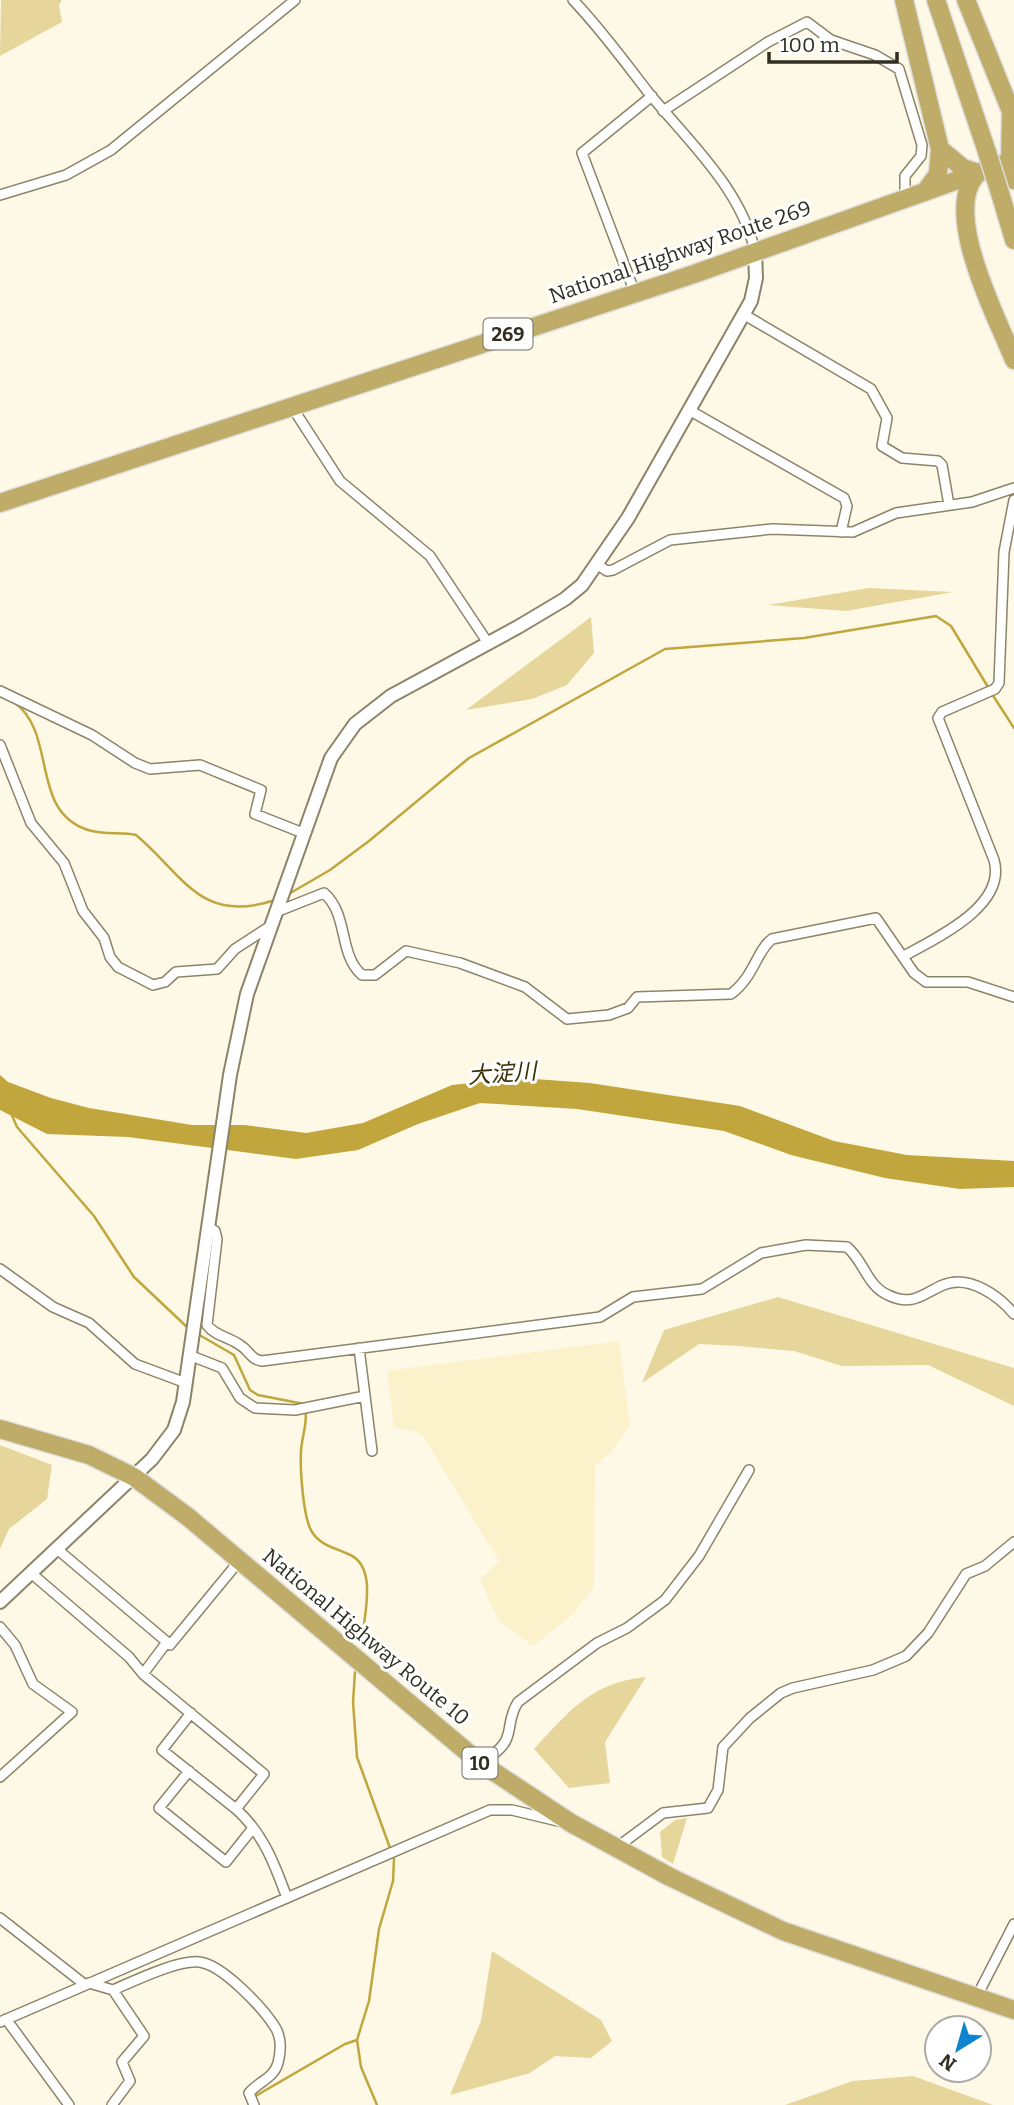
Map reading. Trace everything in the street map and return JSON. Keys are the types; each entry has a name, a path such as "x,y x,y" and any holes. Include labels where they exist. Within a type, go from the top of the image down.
{"highway":[{"path":"904,0 940,149 938,174 925,192 949,199 1014,360"},
{"path":"936,0 984,165 1000,192 1014,240"},
{"path":"966,0 1013,116 1012,161"},
{"path":"940,149 963,169 984,165 1014,180"},
{"name":"National Highway Route 269","path":"0,503 755,252 925,192 984,165 1012,161"},
{"path":"968,241 963,219 966,187 984,165"},
{"name":"National Highway Route 10","path":"0,1429 89,1455 134,1477 240,1560 479,1762 571,1823 783,1931 1014,2010"}],"street":[{"path":"0,195 66,175 111,150 295,0"},
{"path":"0,1602 134,1477 174,1430 186,1382 224,1116 247,994 331,758 355,724 391,696 565,599 582,585 598,565 689,410 755,288 755,252 752,237 725,185 573,0"},
{"path":"663,111 768,42 807,22 831,40 874,55 899,69 922,145 921,156 905,176 905,199"},
{"path":"635,293 582,153 652,96"},
{"path":"743,314 871,389 887,418 882,446 902,458 938,461 942,465 949,505"},
{"path":"292,407 341,481 430,556 488,643"},
{"path":"689,410 844,498 847,506 841,532"},
{"path":"598,565 607,571 613,570 670,540 772,528 853,532 896,513 949,505 1014,488"},
{"path":"904,956 969,919 996,880 994,860 939,718 942,712 995,689 999,683 1004,552 1014,500"},
{"path":"0,691 92,735 135,763 150,769 200,765 261,790 255,814 303,832"},
{"path":"0,745 31,822 64,863 83,911 104,938 110,957 118,967 153,985 165,982 176,972 217,968 278,908 324,893 340,914 351,960 362,975 375,975 406,951 460,964 525,987 567,1019 609,1015 628,1008 637,996 731,994 750,975 765,944 772,939 876,918 881,921 914,973 926,982 968,982 1014,997"},
{"path":"208,1227 215,1230 217,1240 206,1318 211,1331 241,1345 255,1360 600,1317 633,1297 695,1291 761,1253 806,1245 847,1247 876,1289 891,1297 908,1301 920,1299 944,1284 959,1283 995,1295 1014,1314"},
{"path":"0,1269 53,1307 89,1323 135,1364 186,1382"},
{"path":"359,1348 372,1451"},
{"path":"189,1354 222,1368 246,1404 255,1408 295,1410 365,1396"},
{"path":"479,1762 486,1753 492,1755 505,1746 512,1710 518,1702 597,1643 645,1616 678,1586 749,1470"},
{"path":"616,1848 663,1813 708,1808 718,1790 723,1747 733,1734 781,1693 873,1670 906,1656 919,1645 965,1574 985,1566 1014,1542"},
{"path":"57,1549 170,1645 240,1560"},
{"path":"31,1573 129,1657 143,1674 264,1774 236,1809"},
{"path":"0,1627 15,1644 33,1684 72,1712 0,1777"},
{"path":"143,1674 167,1642"},
{"path":"191,1713 162,1749 236,1809 253,1828 272,1857 287,1898"},
{"path":"189,1771 159,1808 226,1862 253,1828"},
{"path":"69,2105 3,2021 378,1857 490,1811 512,1810 548,1821 571,1823"},
{"path":"0,1918 86,1983 113,1990 186,1964 200,1962 215,1967 250,1996 276,2028 281,2044 278,2066 272,2075 249,2093 254,2105"},
{"path":"976,1998 1014,1924"},
{"path":"112,2105 130,2081 122,2062 145,2036 113,1990"}],"shaded area":[{"path":"1,0 62,0 59,5 62,22 0,56"},
{"path":"869,588 953,592 846,611 768,605"},
{"path":"591,617 594,653 567,685 532,699 466,710"},
{"path":"0,1075 8,1082 51,1098 89,1108 192,1125 245,1125 306,1133 363,1123 452,1085 521,1078 590,1083 740,1106 834,1141 907,1155 1014,1161 1014,1187 960,1189 885,1178 791,1155 724,1131 577,1109 480,1103 418,1124 358,1150 296,1159 128,1137 47,1134 0,1110"},
{"path":"778,1297 1014,1368 1014,1406 928,1365 842,1366 794,1351 738,1346 699,1344 642,1383 664,1330"},
{"path":"619,1341 630,1424 612,1451 595,1466 594,1587 572,1615 533,1646 499,1621 480,1580 499,1561 423,1436 414,1431 394,1427 387,1371"},
{"path":"0,1445 52,1465 47,1499 9,1529 0,1549"},
{"path":"646,1677 605,1742 610,1783 569,1788 534,1749 559,1722 596,1692 627,1680"},
{"path":"687,1818 673,1864 662,1857 660,1832 675,1820"},
{"path":"492,1951 601,2020 612,2041 591,2058 555,2056 530,2073 450,2095 481,2021"},
{"path":"913,2076 923,2080 923,2084 935,2084 993,2105 785,2105 853,2081"}],"waterway":[{"path":"287,895 330,870 369,841 469,758 665,649 804,638 936,616 951,626 988,687"},
{"path":"992,694 1014,728"},
{"path":"14,702 27,716 36,733 50,790 58,806 70,820 94,832 136,835 181,880 211,901 228,906 249,906 275,900"},
{"path":"11,1113 17,1127 94,1216 134,1277 188,1328"},
{"path":"196,1333 234,1355 250,1390 258,1395 304,1404 306,1422 301,1459 306,1516 312,1532 319,1540 348,1554 363,1568 367,1589 363,1633"},
{"path":"355,1672 353,1702 357,1757 394,1859 393,1881 379,1929 369,2001 357,2040 361,2067 377,2105"},
{"path":"254,2097 345,2044 357,2040"}],"water label":[{"name":"大淀川","path":"502,1073"}]}
